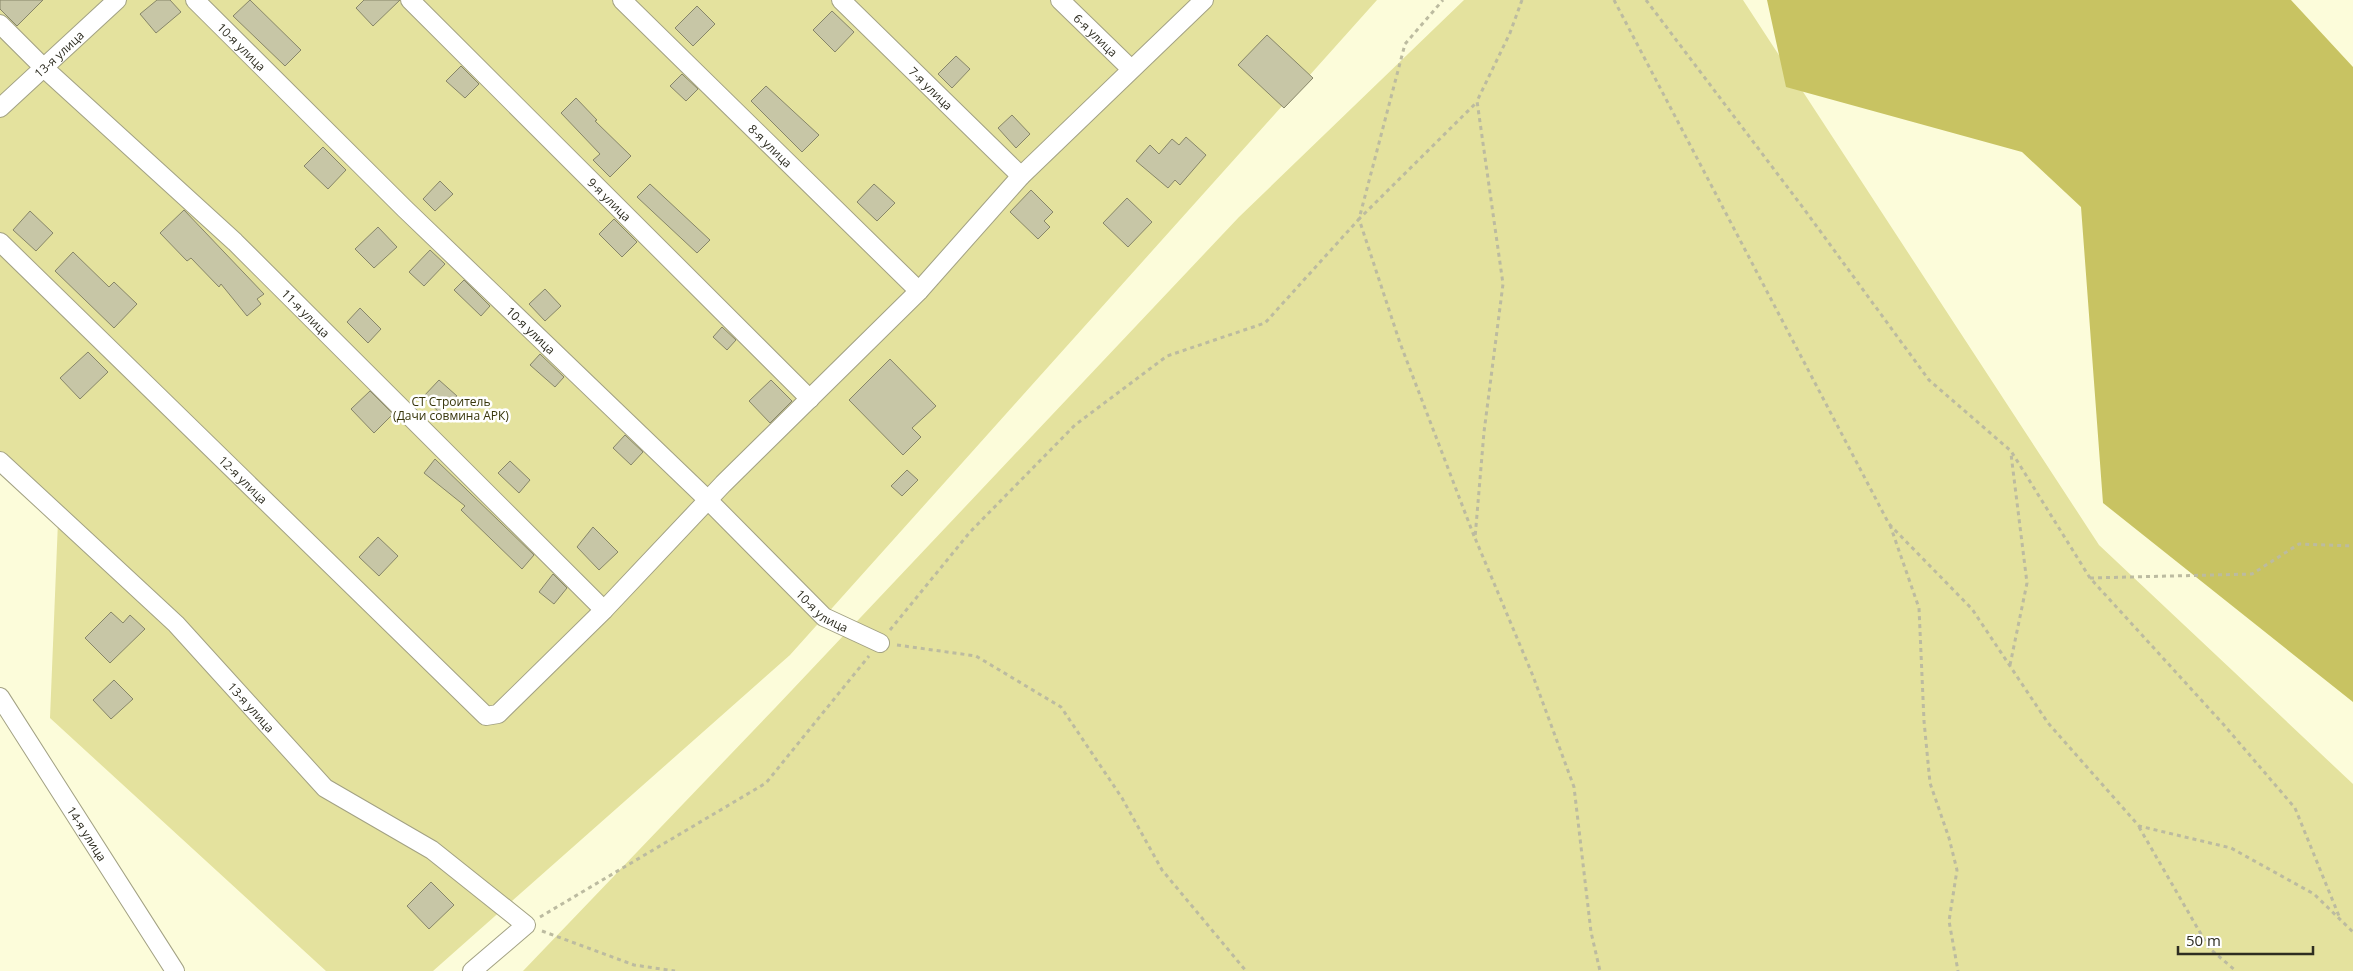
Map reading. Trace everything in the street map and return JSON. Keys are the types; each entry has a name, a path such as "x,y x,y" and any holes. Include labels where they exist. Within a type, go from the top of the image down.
{"street":[{"name":"13-я улица","path":"0,108 117,0"},
{"name":"10-я улица","path":"195,0 405,209 708,500 824,617 880,643"},
{"name":"9-я улица","path":"410,0 810,399"},
{"name":"8-я улица","path":"622,0 919,291"},
{"name":"7-я улица","path":"841,0 1021,176"},
{"name":"6-я улица","path":"1060,0 1131,69"},
{"path":"604,610 708,500 919,291 1021,176 1204,0"},
{"name":"11-я улица","path":"0,24 44,68 234,242 604,610"},
{"name":"12-я улица","path":"0,242 486,716 498,714 604,610"},
{"name":"13-я улица","path":"0,461 176,624 325,788 432,850 526,925"},
{"name":"14-я улица","path":"0,697 175,971"},
{"path":"472,971 526,925"}],"path":[{"path":"1443,0 1405,44 1359,219 1400,343 1474,538 1533,676 1574,787 1591,932 1600,971"},
{"path":"526,925 766,782 970,532 1075,425 1168,356 1265,323 1359,219 1477,101 1510,33 1522,0"},
{"path":"1614,0 1889,524 1919,608 1924,721 1930,782 1949,838 1957,870 1949,921 1958,971"},
{"path":"1646,0 1804,209 1929,380 2011,451 2090,578 2224,725 2295,808 2340,919"},
{"path":"1474,538 1484,432 1503,284 1477,101"},
{"path":"2010,666 2027,583 2011,451"},
{"path":"1889,524 1972,610 2048,724 2139,826 2209,948 2236,971"},
{"path":"2090,578 2252,574 2299,544 2353,546"},
{"path":"880,643 976,656 1061,707 1122,798 1162,870 1246,971"},
{"path":"2139,826 2231,848 2314,894 2353,932"},
{"path":"526,925 634,965 675,971"}],"green space":[{"name":"СТ Строитель (Дачи совмина АРК)","path":"0,0 1377,0 790,655 433,971 326,971 50,718 58,521 0,454"},
{"path":"1464,0 1743,0 2099,545 2353,784 2353,971 523,971 775,708 1239,217"}],"shaded area":[{"path":"1767,0 2291,0 2353,67 2353,702 2103,503 2081,207 2022,152 1786,87"}],"building":[{"path":"0,0 43,0 17,26 0,9"},
{"path":"157,0 170,0 181,12 156,33 140,14"},
{"path":"250,0 301,50 285,66 233,16"},
{"path":"364,0 400,0 373,26 356,8"},
{"path":"697,6 715,24 693,46 675,28"},
{"path":"832,11 854,32 835,52 813,30"},
{"path":"1267,35 1313,78 1284,108 1238,65"},
{"path":"956,56 970,69 952,88 938,74"},
{"path":"461,66 479,84 465,98 446,81"},
{"path":"682,74 698,89 686,101 670,86"},
{"path":"766,86 819,135 802,152 751,101"},
{"path":"576,98 597,120 595,121 631,156 610,177 593,160 600,154 561,113"},
{"path":"1012,115 1030,134 1016,148 998,128"},
{"path":"1186,137 1206,155 1180,185 1175,180 1168,188 1136,161 1150,145 1159,154 1172,139 1179,145"},
{"path":"323,147 346,170 328,189 304,166"},
{"path":"440,181 453,194 435,211 423,199"},
{"path":"650,184 710,240 697,253 637,197"},
{"path":"874,184 895,203 877,221 857,202"},
{"path":"1031,190 1053,212 1044,221 1050,227 1038,239 1010,212"},
{"path":"1127,198 1152,222 1128,247 1103,223"},
{"path":"184,210 264,294 257,299 261,304 247,316 221,284 219,287 191,258 187,261 160,233"},
{"path":"30,211 53,233 36,251 13,230"},
{"path":"614,219 637,242 622,257 599,234"},
{"path":"378,227 397,247 374,268 355,249"},
{"path":"430,250 445,264 424,286 409,272"},
{"path":"73,252 109,287 114,282 137,304 114,328 55,271"},
{"path":"464,280 490,306 481,316 454,290"},
{"path":"545,289 561,306 545,321 529,304"},
{"path":"360,308 381,329 368,343 347,322"},
{"path":"722,327 736,340 727,350 713,337"},
{"path":"88,352 108,372 80,399 60,378"},
{"path":"540,354 564,377 555,387 530,365"},
{"path":"890,359 936,406 912,428 921,437 903,455 849,400"},
{"path":"439,380 457,396 440,413 423,397"},
{"path":"771,380 792,401 770,423 749,401"},
{"path":"370,391 393,414 374,433 351,409"},
{"path":"625,435 643,452 631,465 613,448"},
{"path":"435,459 534,555 522,569 461,510 465,506 424,473"},
{"path":"510,461 530,480 519,493 498,473"},
{"path":"907,470 918,480 902,496 891,486"},
{"path":"593,527 618,552 599,570 577,547"},
{"path":"378,537 398,556 379,576 359,557"},
{"path":"553,574 567,588 554,604 539,592"},
{"path":"111,612 123,623 130,615 145,629 110,663 85,638"},
{"path":"114,680 133,699 111,719 93,700"},
{"path":"431,882 454,905 429,929 407,906"}]}
